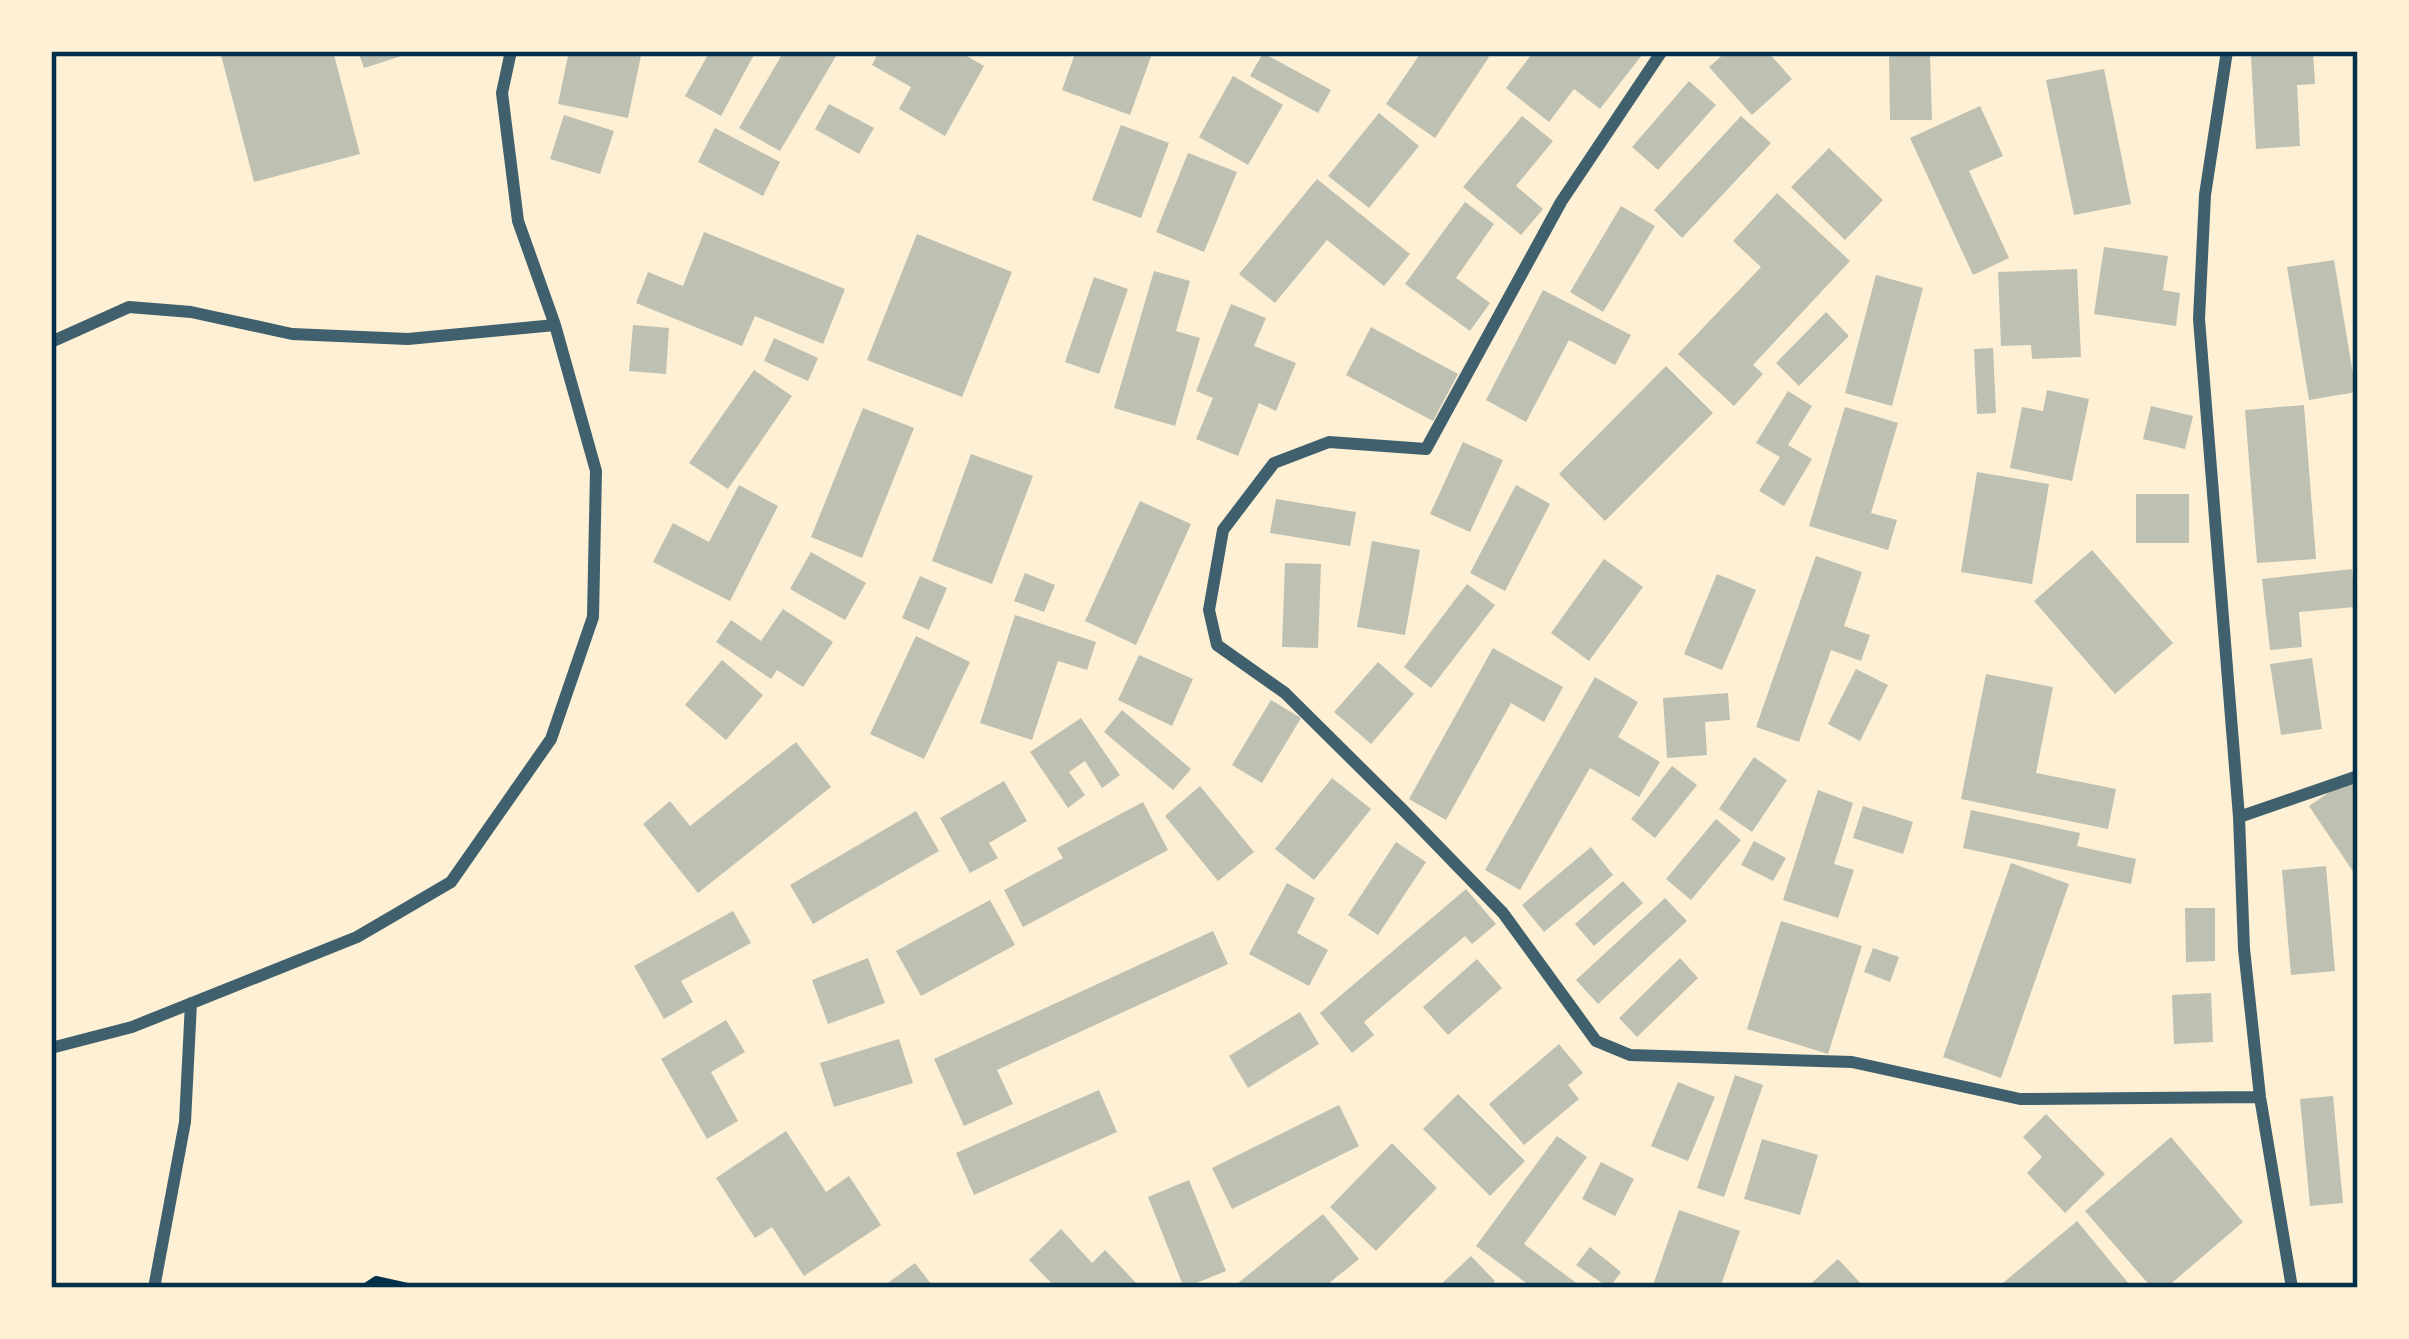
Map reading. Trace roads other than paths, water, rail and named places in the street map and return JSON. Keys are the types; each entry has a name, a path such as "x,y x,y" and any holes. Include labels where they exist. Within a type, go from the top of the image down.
{"street":[{"path":"51,1048 132,1027 357,937 451,882 551,740 593,617 596,471 555,325 518,221 502,93 511,51"},
{"path":"1663,51 1561,202 1426,449 1329,442 1274,463 1223,530 1209,610 1217,645 1285,693 1503,914 1596,1041 1630,1055 1852,1062 2020,1099 2260,1097"},
{"path":"2228,51 2205,195 2199,319 2239,817 2244,949 2260,1097 2292,1288"},
{"path":"51,342 129,308 191,312 292,334 384,338 555,325"},
{"path":"2239,817 2358,776"},
{"path":"154,1288 185,1122 191,1003"}]}
